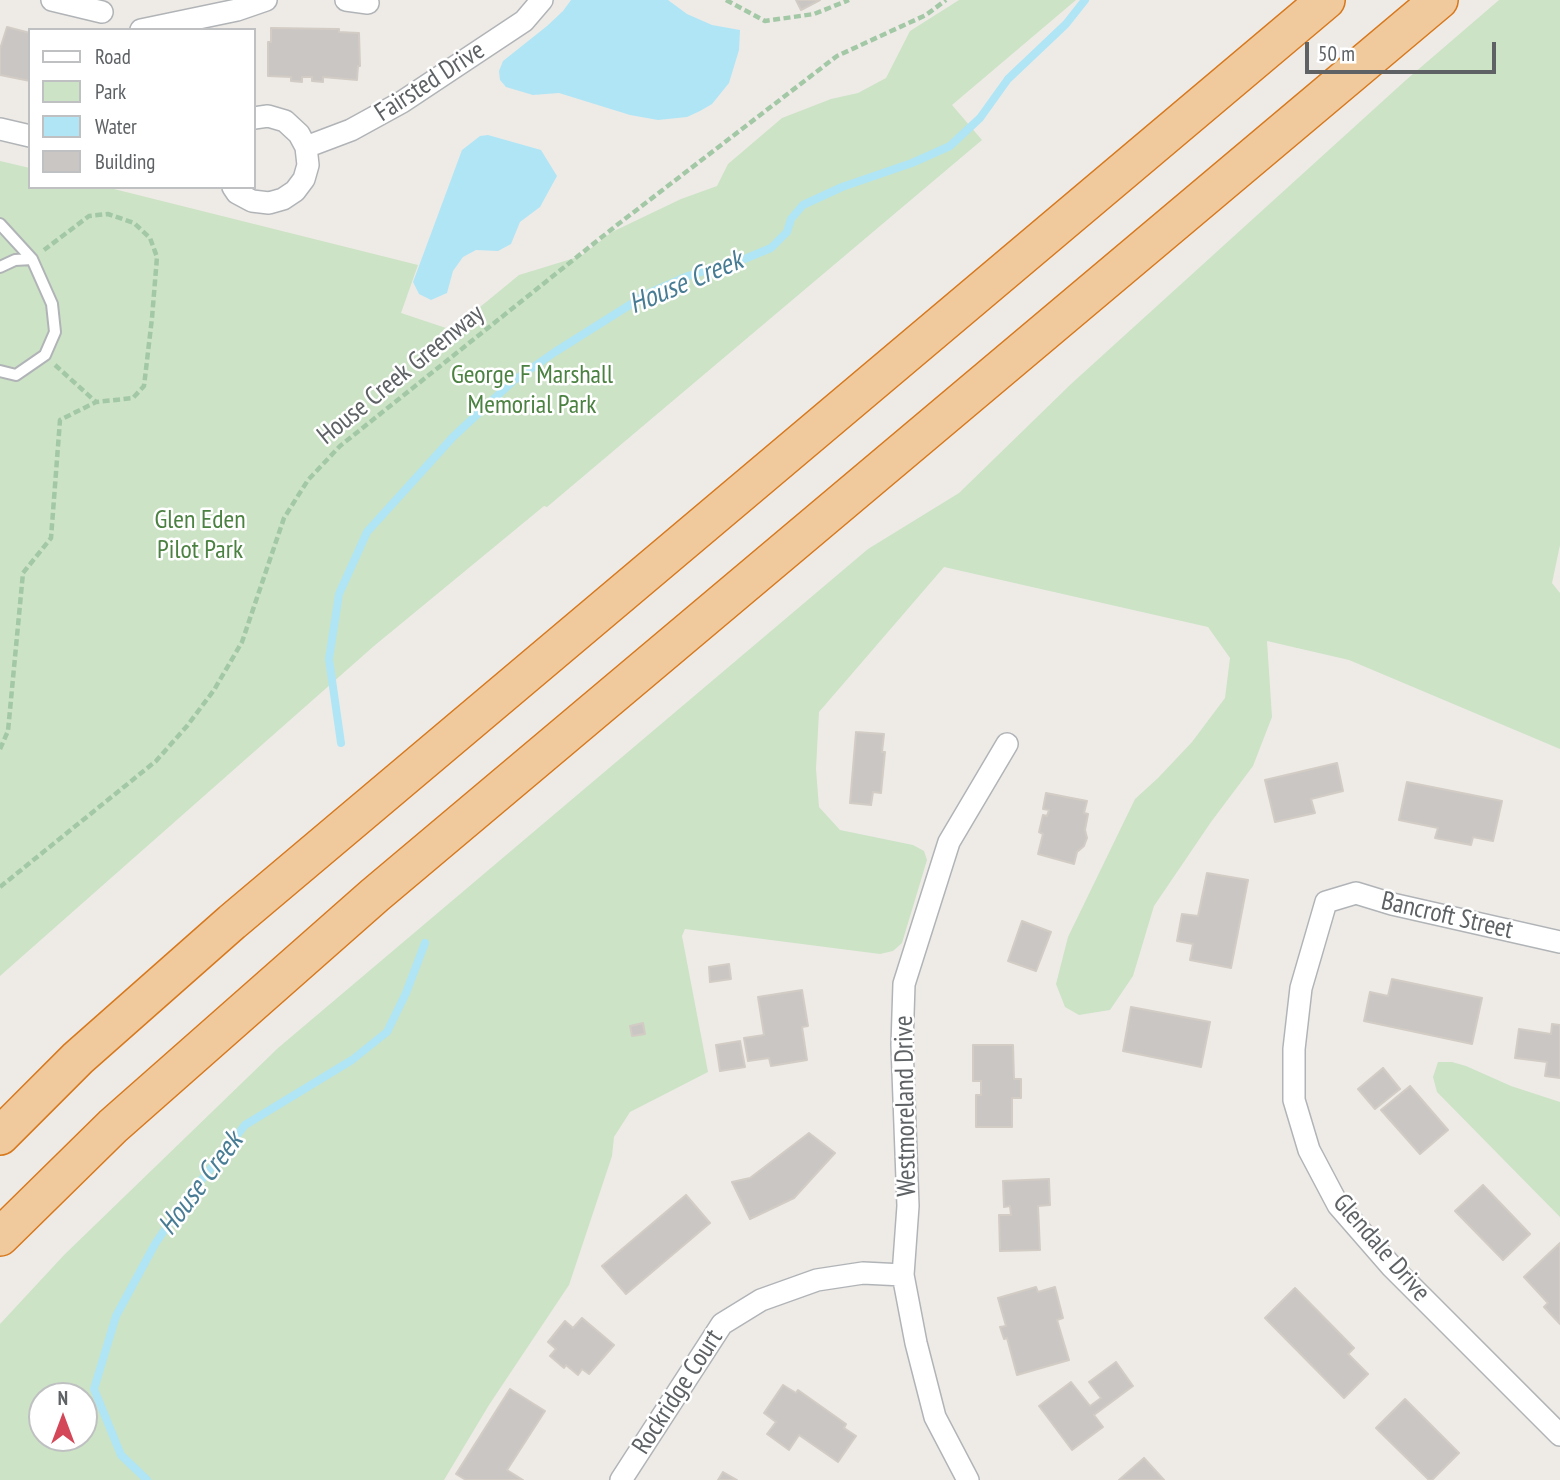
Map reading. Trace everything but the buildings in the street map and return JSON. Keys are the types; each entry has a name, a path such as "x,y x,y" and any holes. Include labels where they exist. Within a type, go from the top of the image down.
{"highway":[{"path":"0,1136 78,1058 242,914 1326,0"},
{"path":"0,1237 113,1126 234,1016 374,895 1439,0"}],"street":[{"path":"52,0 102,12"},
{"path":"161,28 239,20 266,0"},
{"path":"346,0 368,3"},
{"name":"Fairsted Drive","path":"306,147 351,130 402,102 524,21 542,0"},
{"path":"234,189 252,201 269,203 283,199 295,191 304,179 308,165 306,147 299,134 285,121 256,111"},
{"path":"0,129 28,136"},
{"name":"Westmoreland Drive","path":"968,1480 935,1418 916,1343 903,1275 908,1206 902,1045 904,984 949,842 1007,744"},
{"name":"Bancroft Street","path":"1335,900 1356,893 1392,904 1560,942"},
{"name":"Glendale Drive","path":"1335,900 1326,902 1301,988 1294,1049 1294,1100 1309,1150 1338,1205 1392,1266 1560,1435"},
{"name":"Rockridge Court","path":"621,1480 722,1324 761,1300 817,1280 863,1273 903,1275"}],"lane":[{"path":"0,224 32,259 52,304 55,332 45,355 16,375 0,371"},
{"path":"0,267 15,260 32,259"}],"path":[{"path":"726,0 765,21 814,14 849,0"},
{"name":"House Creek Greenway","path":"0,887 156,761 187,726 222,678 242,642 284,518 308,480 340,446 617,225 837,56 926,15 946,0"},
{"path":"0,749 8,731 23,573 51,538 60,420 96,402 133,398 144,386 157,257 150,238 134,223 108,214 89,216 32,259"},
{"path":"45,355 96,402"}],"green space":[{"name":"Glen Eden Pilot Park","path":"959,0 1076,0 952,105 982,140 547,507 544,506 374,646 0,976 0,161 28,168 28,189 114,189 418,265 401,313 452,330 519,275 581,256 612,232 681,199 717,186 728,164 782,118 831,99 858,93 886,78 910,31"},
{"path":"1499,0 1560,0 1560,545 1552,583 1560,593 1560,749 1349,660 1267,641 1272,717 1253,766 1154,906 1133,976 1110,1010 1079,1015 1065,1007 1056,984 1068,937 1135,799 1192,742 1225,698 1230,658 1208,627 944,567 819,712 816,769 819,807 840,830 913,845 924,851 927,860 902,943 893,951 880,954 685,929 682,936 708,1072 630,1112 614,1137 612,1156 569,1285 489,1405 444,1480 0,1480 0,1324 64,1255 278,1048 868,549 959,493 1071,384 1406,80"},
{"path":"1438,1062 1466,1066 1511,1086 1560,1102 1560,1217 1437,1092 1433,1077"}],"water":[{"path":"571,0 668,0 687,14 712,25 740,30 739,50 729,83 712,104 700,111 687,117 658,120 630,115 559,93 533,95 506,87 500,80 499,71 503,61 547,26"},
{"path":"488,135 541,150 557,176 540,207 520,222 511,244 498,251 476,250 463,257 453,271 447,293 431,300 419,294 413,282 462,150 480,136"}],"waterway":[{"name":"House Creek","path":"341,743 329,659 339,594 367,532 453,437 513,381 647,294 688,276 742,260 771,248 787,232 791,219 803,205 842,187 912,163 950,146 980,118 1008,79 1066,24 1085,0"},
{"name":"House Creek","path":"147,1480 121,1455 94,1389 116,1316 155,1244 181,1206 245,1125 352,1060 387,1032 406,993 425,943"}],"park label":[{"name":"George F Marshall Memorial Park","path":"532,391"}]}
